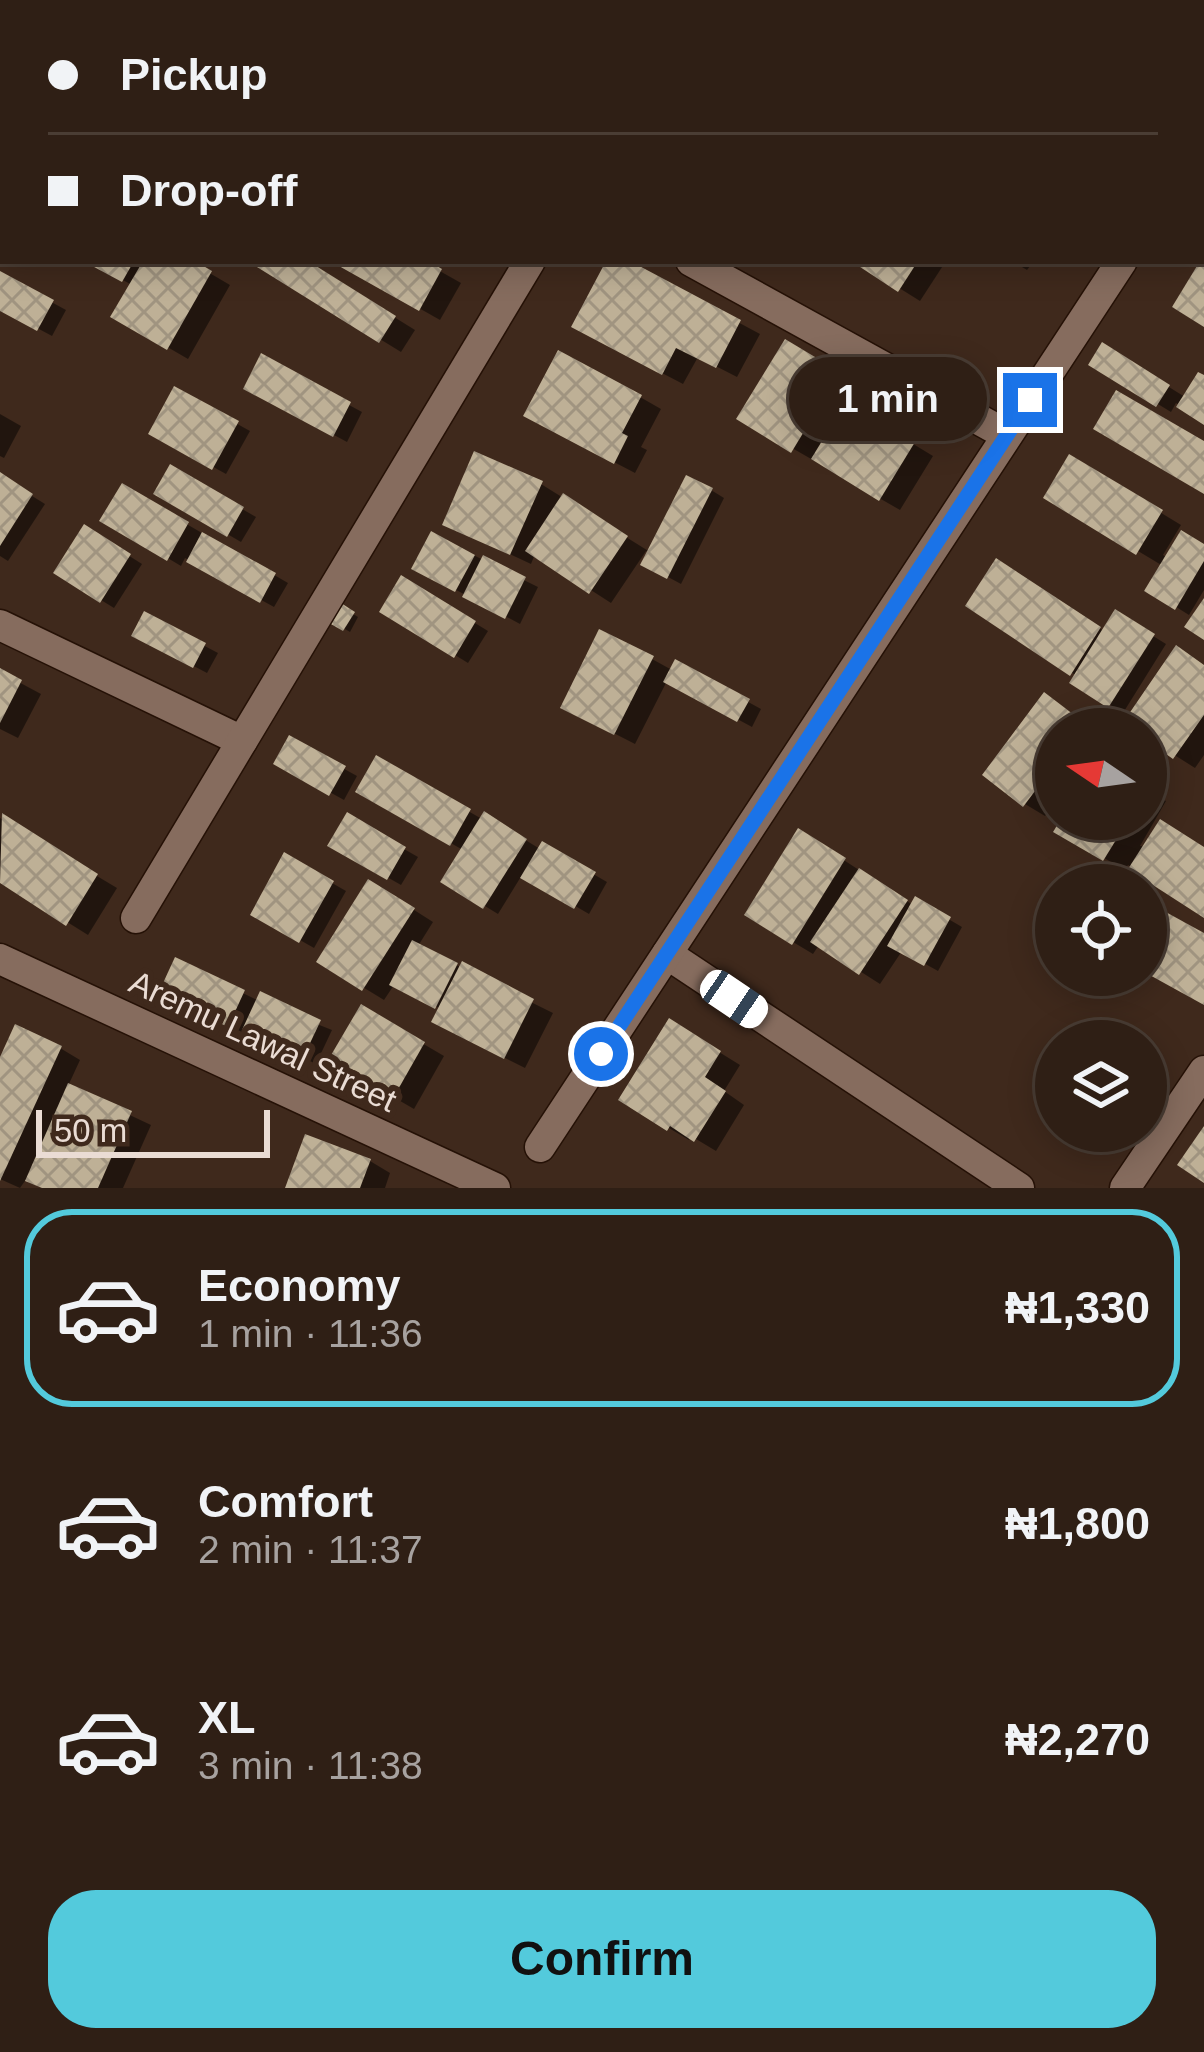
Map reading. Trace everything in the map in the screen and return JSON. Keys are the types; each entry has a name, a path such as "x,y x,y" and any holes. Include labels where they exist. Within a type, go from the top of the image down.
{"street":[{"path":"136,918 528,264"},
{"path":"696,264 1007,435"},
{"path":"540,1147 1120,264"},
{"path":"0,625 242,741"},
{"path":"667,954 1019,1188"},
{"name":"Aremu Lawal Street","path":"0,959 495,1188"},
{"path":"1125,1188 1204,1070"}],"building":[{"path":"89,264 132,264 122,282"},
{"path":"141,264 200,264 212,271 167,350 110,317"},
{"path":"313,264 396,316 379,343 257,267"},
{"path":"335,264 433,264 442,269 419,311"},
{"path":"604,264 636,264 741,320 716,368 676,348 662,375 571,327"},
{"path":"856,264 916,264 898,292"},
{"path":"1198,264 1204,264 1204,327 1172,307"},
{"path":"0,271 54,300 37,331 0,311"},
{"path":"785,339 840,372 791,453 736,419"},
{"path":"1102,342 1170,385 1156,407 1088,365"},
{"path":"558,350 642,395 622,433 628,436 614,464 523,416"},
{"path":"261,353 351,402 333,437 243,389"},
{"path":"1198,372 1204,375 1204,425 1176,407"},
{"path":"174,386 239,421 212,470 148,434"},
{"path":"1116,390 1204,441 1204,494 1093,429"},
{"path":"847,400 915,442 879,501 811,459"},
{"path":"474,451 543,481 510,555 442,525"},
{"path":"1069,454 1163,510 1136,555 1043,498"},
{"path":"170,464 244,507 227,537 153,494"},
{"path":"0,472 33,494 0,546"},
{"path":"686,475 713,488 667,579 640,565"},
{"path":"122,483 189,522 167,561 99,521"},
{"path":"563,493 628,536 589,594 525,551"},
{"path":"84,524 131,554 100,603 53,573"},
{"path":"1181,530 1204,544 1204,561 1175,610 1144,591"},
{"path":"431,531 475,555 455,592 411,569"},
{"path":"202,532 276,573 260,603 186,562"},
{"path":"483,555 526,577 505,619 462,597"},
{"path":"996,558 1101,627 1070,676 965,606"},
{"path":"401,575 476,621 454,658 379,612"},
{"path":"1204,598 1204,640 1184,627"},
{"path":"341,603 355,612 343,631 329,623"},
{"path":"1115,609 1155,634 1108,708 1069,683"},
{"path":"144,611 206,643 193,668 131,636"},
{"path":"599,629 654,656 614,735 560,708"},
{"path":"1176,645 1204,665 1204,715 1173,759 1167,755 1167,708 1133,708"},
{"path":"675,659 750,699 737,722 663,682"},
{"path":"0,668 22,680 0,723"},
{"path":"1044,692 1065,708 1035,708 1035,791 1023,807 982,775"},
{"path":"289,735 346,766 329,796 273,764"},
{"path":"376,755 471,809 450,846 355,792"},
{"path":"484,811 527,839 483,909 440,882"},
{"path":"347,812 406,847 387,880 327,846"},
{"path":"2,813 98,874 66,926 0,883"},
{"path":"1167,823 1204,847 1204,918 1167,894 1167,864 1131,864 1147,840 1167,840"},
{"path":"798,828 846,858 792,945 744,915"},
{"path":"1067,840 1116,840 1103,861"},
{"path":"542,841 596,872 574,909 520,878"},
{"path":"284,852 334,881 299,943 250,915"},
{"path":"859,868 908,900 859,975 810,942"},
{"path":"368,879 415,908 362,991 316,962"},
{"path":"915,896 951,917 924,966 887,946"},
{"path":"1167,913 1204,933 1204,1005 1167,985"},
{"path":"412,940 458,963 435,1009 389,985"},
{"path":"175,957 245,990 228,1027 158,994"},
{"path":"462,961 534,999 504,1059 431,1022"},
{"path":"260,991 321,1020 302,1060 242,1030"},
{"path":"361,1004 425,1042 392,1100 327,1062"},
{"path":"669,1018 721,1051 705,1077 726,1091 694,1142 618,1100"},
{"path":"15,1024 62,1046 0,1181 0,1057"},
{"path":"68,1083 132,1111 98,1188 42,1188 25,1181"},
{"path":"1204,1126 1204,1183 1177,1165"},
{"path":"305,1134 371,1159 360,1188 285,1188"}],"route":[{"path":"601,1054 1030,400"}]}
